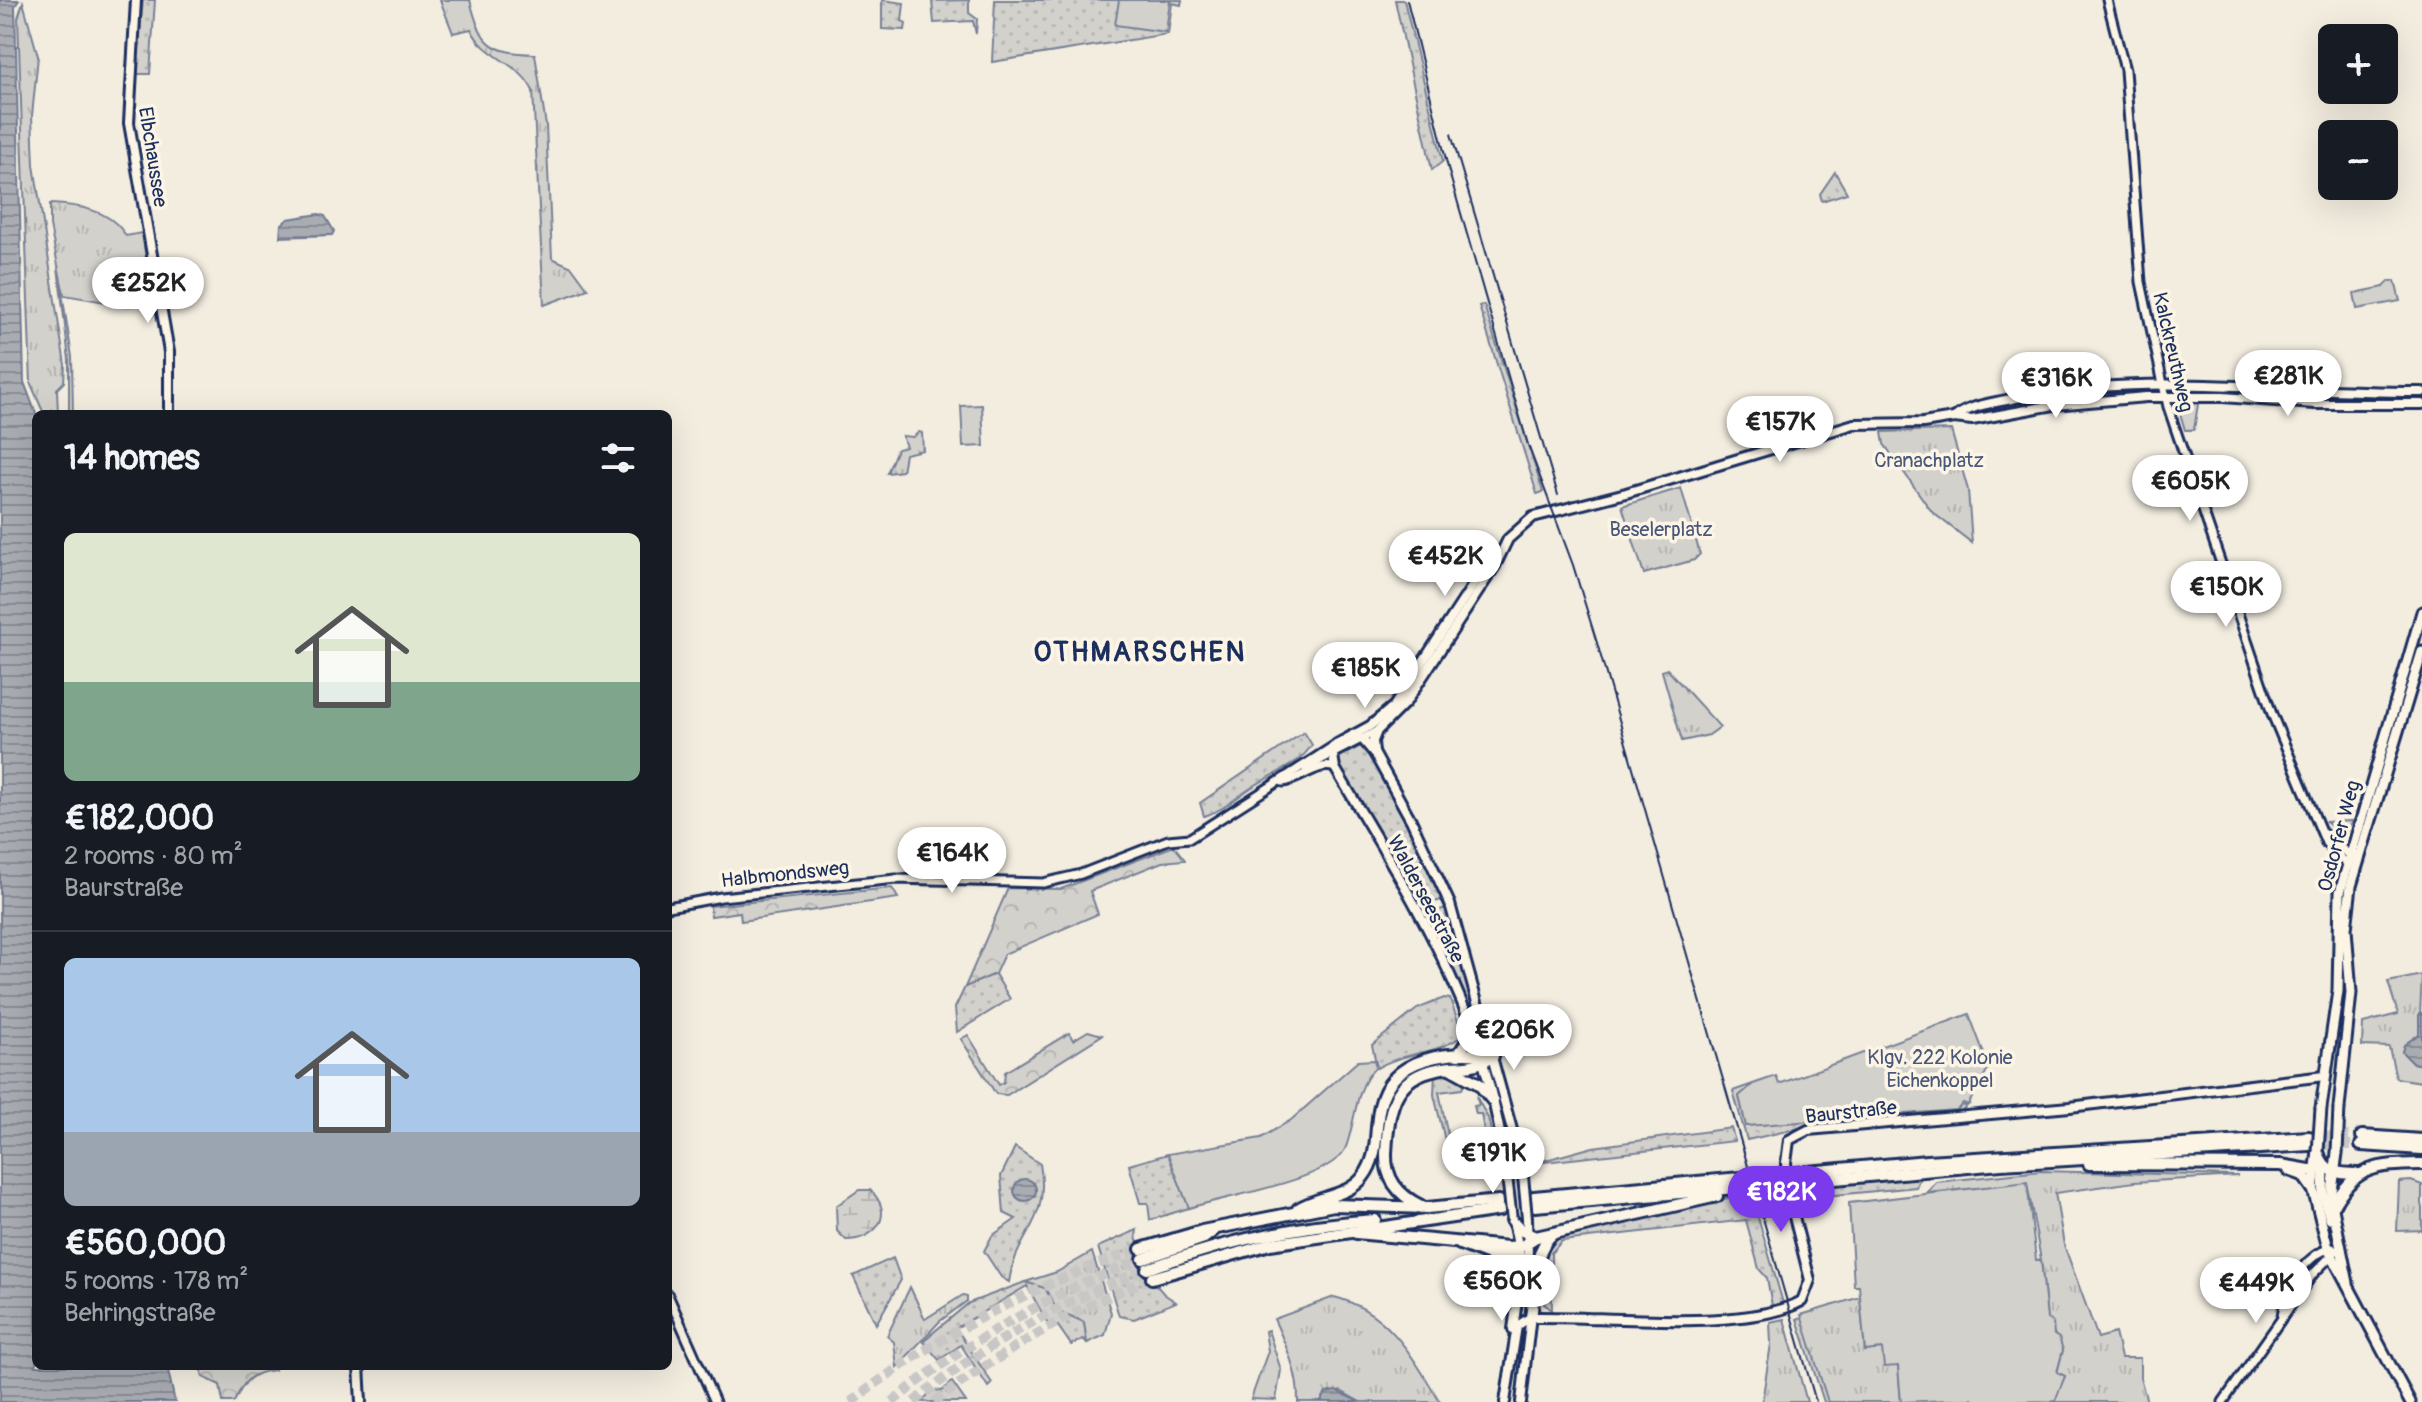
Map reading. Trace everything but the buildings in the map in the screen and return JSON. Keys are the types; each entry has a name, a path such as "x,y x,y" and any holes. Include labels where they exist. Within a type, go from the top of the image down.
{"highway":[{"path":"1458,1055 1469,1038 1470,1023"},
{"path":"1293,1212 1309,1202 1353,1187 1366,1173 1375,1151 1380,1105 1396,1076 1416,1062 1458,1055 1481,1059"},
{"path":"1427,1208 1401,1194 1388,1174 1389,1116 1395,1097 1408,1080 1426,1070 1493,1056"},
{"path":"1448,1067 1479,1084 1493,1101"},
{"path":"2422,1140 2362,1140 2422,1149"},
{"path":"2312,1145 2035,1162 1534,1201 1927,1161 2312,1145"},
{"path":"2312,1145 2324,1170"},
{"path":"2035,1162 2271,1166 2360,1174"},
{"path":"2332,1208 2347,1182 2360,1174 2392,1165 2422,1164"},
{"path":"2271,1166 2299,1173 2313,1189"},
{"path":"1342,1232 1518,1247 1531,1238 1557,1231 1770,1184"},
{"path":"1348,1204 1427,1208 1499,1205 1146,1264 1213,1231 1293,1212 1348,1204"},
{"path":"1512,1220 1531,1238"},
{"path":"1146,1264 1282,1230 1337,1223 1396,1222"},
{"path":"1531,1317 1541,1248 1557,1231"},
{"path":"1458,1243 1489,1255 1512,1255 1519,1286"}],"main road":[{"name":"Elbchaussee","path":"136,0 128,113 169,352 169,410"},
{"path":"1954,418 1970,408 2046,393 2162,383 2332,392 2422,392"},
{"path":"1374,753 1377,731 1406,702 1495,566 1512,534 1530,519 1869,422 1912,424 1954,418 1972,420 2079,401 2165,396 2315,404 2422,404"},
{"path":"1337,744 1394,706 1488,562 1499,554"},
{"name":"Osdorfer Weg","path":"2312,1145 2321,1108 2338,991 2338,912 2422,612"},
{"name":"Osdorfer Weg","path":"2324,1170 2337,1153 2351,993 2347,915 2351,862 2422,652"},
{"name":"Walderseestraße","path":"1353,735 1363,740 1374,753 1411,820 1450,904 1522,1166 1531,1238 1531,1317 1521,1402"},
{"name":"Walderseestraße","path":"1337,744 1333,755 1335,768 1418,915 1470,1023 1493,1101 1506,1167 1512,1220 1522,1261 1512,1358"},
{"path":"2324,1076 2335,1092 2339,1108"},
{"name":"Baurstraße","path":"1531,1317 1704,1319 1765,1312 1799,1303 1807,1295 1810,1280 1788,1193 1786,1163 1787,1144 1805,1130 2070,1107 2324,1076"},
{"path":"2324,1170 2313,1189 2333,1251 2410,1402"},
{"path":"2324,1170 2332,1208 2333,1251"},
{"path":"2324,1170 2323,1195 2334,1226"},
{"path":"1505,1402 1517,1326 1531,1317"},
{"path":"359,1370 361,1402"}],"street":[{"name":"Kalckreuthweg","path":"2107,0 2123,56 2140,270 2165,396 2259,679 2329,847 2351,862"},
{"path":"1297,771 1377,731"},
{"path":"1281,782 1337,744"},
{"path":"1281,782 1295,781 1321,767 1335,768"},
{"name":"Halbmondsweg","path":"672,906 721,897 907,878 1030,883 1065,879 1168,840 1190,838 1281,782"},
{"path":"2223,1402 2282,1316 2292,1284 2307,1263 2333,1251"},
{"path":"672,1304 715,1402"}],"green space":[{"path":"143,0 155,0 150,74 136,74"},
{"path":"440,0 470,0 478,27 490,43 507,51 535,54 546,126 552,258 572,267 588,289 544,305 533,91 519,73 477,39 471,29 453,33"},
{"path":"882,0 904,3 902,21 906,23 905,30 882,29"},
{"path":"969,0 969,13 977,19 976,34 973,21 934,23 932,1"},
{"path":"995,0 1182,0 1181,5 1172,3 1168,34 992,62"},
{"path":"1119,0 1170,0 1166,32 1115,25"},
{"path":"1395,0 1404,0 1443,161 1432,170"},
{"path":"23,2 38,56 32,116 34,165 65,365 64,382 57,389 58,410 42,410 31,384 18,18"},
{"path":"1835,172 1847,193 1822,201 1820,194"},
{"path":"50,204 83,208 103,215 120,227 126,236 142,233 153,302 129,306 64,295 50,226"},
{"path":"58,267 72,357 73,410 69,410 69,360"},
{"path":"2389,281 2395,281 2400,301 2357,309 2354,293 2384,287"},
{"path":"1484,305 1543,492 1537,494 1479,306"},
{"path":"2183,402 2198,404 2194,430 2185,430 2179,410"},
{"path":"982,405 984,446 963,447 961,406"},
{"name":"Cranachplatz","path":"1951,430 1968,490 1972,543 1932,512 1884,444 1882,432"},
{"path":"922,433 923,450 905,454 902,471 887,473 897,449 906,447 902,436 913,437"},
{"name":"Beselerplatz","path":"1681,488 1700,554 1694,560 1644,574 1622,506"},
{"path":"1667,669 1720,727 1709,735 1682,741 1662,671"},
{"path":"1304,732 1312,745 1300,758 1224,807 1204,816 1200,803"},
{"path":"1364,744 1417,840 1442,900 1418,906 1341,770 1338,758"},
{"path":"2352,821 2343,837 2326,822"},
{"path":"1174,846 1185,860 1162,862 1090,891 1098,914 1004,954 995,974 965,987 1008,888 1061,889"},
{"path":"892,888 898,898 741,921 740,912 711,916 710,906"},
{"path":"1445,908 1487,1052 1484,1052 1460,987 1424,916"},
{"path":"995,974 1010,999 957,1032 955,1008 965,987"},
{"path":"2422,975 2419,1034 2404,1045 2402,1052 2413,1063 2422,1065 2422,1082 2396,1078 2389,1047 2362,1046 2363,1023 2398,1014 2388,982"},
{"path":"1444,998 1450,999 1463,1035 1444,1046 1377,1068 1372,1045 1417,1009"},
{"name":"Klgv. 222 Kolonie Eichenkoppel","path":"1969,1014 1989,1067 1968,1105 1963,1103 1957,1110 1746,1126 1739,1096 1753,1084 1776,1076 1779,1084"},
{"path":"1088,1031 1102,1035 1007,1095 996,1094 961,1039 968,1035 999,1085 1004,1082 1005,1072 1069,1033 1073,1040"},
{"path":"1374,1060 1376,1067 1364,1084 1346,1147 1337,1159 1301,1178 1189,1208 1168,1154 1261,1138 1291,1120 1358,1061"},
{"path":"1435,1073 1452,1074 1466,1081 1462,1089 1439,1092 1452,1155 1473,1152 1486,1158 1450,1161 1434,1095"},
{"path":"1753,1084 1739,1096 1746,1126 1968,1105 1956,1115 1804,1127 1747,1140 1733,1091"},
{"path":"1476,1096 1488,1118 1496,1152 1482,1145 1486,1142 1481,1114 1476,1114 1474,1106 1479,1105"},
{"path":"1731,1128 1735,1141 1535,1163 1593,1147"},
{"path":"1015,1147 1040,1164 1042,1184 1037,1215 1018,1251 1009,1282 1001,1277 984,1251 992,1236 1016,1219 1004,1213 1001,1176"},
{"path":"1168,1154 1189,1208 1150,1220 1148,1203 1140,1203 1129,1165"},
{"path":"2041,1171 2238,1176 2134,1182 2055,1193 2064,1245 2098,1338 2115,1333 2121,1358 2140,1358 2140,1377 2147,1402 2053,1402 2065,1376 2057,1373 2063,1350 2047,1320 2041,1260 2027,1183 1927,1193 1936,1182"},
{"path":"1921,1175 1916,1187 1795,1199 1767,1208 1762,1192"},
{"path":"2411,1181 2422,1185 2422,1230 2397,1231 2399,1182"},
{"path":"2027,1182 2036,1260 2041,1260 2047,1319 2053,1322 2054,1335 2059,1338 2063,1350 2057,1372 2065,1376 2055,1401 1973,1402 1972,1399 1901,1402 1898,1366 1884,1367 1882,1349 1865,1351 1859,1286 1854,1286 1849,1203"},
{"path":"859,1190 870,1190 878,1199 882,1216 874,1231 857,1239 846,1240 837,1231 836,1206"},
{"path":"1751,1193 1783,1303 1772,1306 1767,1278 1759,1269 1746,1220 1562,1241 1551,1253 1552,1310 1544,1304 1542,1283 1547,1253 1568,1232"},
{"path":"1137,1230 1136,1237 1150,1278 1176,1302 1134,1319 1119,1316 1098,1247"},
{"path":"1092,1252 1111,1313 1105,1335 1087,1343 1084,1322 1057,1310 1045,1288 1025,1282 1057,1272"},
{"path":"893,1258 901,1280 876,1324 853,1276"},
{"path":"1025,1282 1045,1288 1057,1310 1084,1322 1087,1343 1083,1339 1071,1345 1058,1326 1051,1329 1027,1286 956,1328 992,1383 988,1387 961,1345 939,1360 923,1341 969,1303"},
{"path":"910,1287 925,1319 963,1295 967,1296 967,1301 940,1321 897,1367 894,1342 887,1336"},
{"path":"1334,1297 1353,1303 1384,1324 1409,1352 1440,1402 1360,1402 1341,1391 1323,1397 1321,1402 1298,1402 1294,1370 1274,1319"},
{"path":"1860,1297 1865,1351 1882,1349 1898,1366 1901,1402 1828,1402 1801,1315"},
{"path":"1811,1317 1842,1402 1824,1402 1797,1319"},
{"path":"1784,1319 1807,1402 1762,1402 1771,1344 1770,1322"},
{"path":"1268,1330 1281,1370 1276,1400 1251,1399 1268,1351 1265,1331"},
{"path":"202,1370 275,1370 254,1375 241,1388 234,1402 223,1402 220,1385 203,1377"},
{"path":"952,1382 966,1402 922,1402 932,1390 942,1391"}],"shaded area":[{"path":"0,0 19,0 15,6 24,382 34,410 32,410 32,1370 168,1370 175,1402 0,1402"},
{"path":"319,214 325,216 334,231 332,235 280,237 281,225 288,219"},
{"path":"2422,1013 2422,1065 2413,1063 2402,1052 2404,1045 2419,1034 2419,1015"},
{"path":"1025,1179 1033,1182 1036,1190 1033,1198 1025,1201 1017,1198 1014,1190 1017,1182"},
{"path":"1336,1391 1360,1402 1321,1402 1326,1393"}],"tunnel":[{"path":"2309,1137 2362,1136"},
{"path":"2311,1145 2361,1145"},
{"path":"851,1402 918,1355 990,1313 1065,1278 1141,1249"},
{"path":"892,1402 950,1359 1012,1320 1077,1287 1143,1259"},
{"path":"914,1402 940,1381 1025,1326 1085,1295 1147,1269"},
{"path":"934,1402 1039,1333 1094,1303 1152,1278"}],"tram line":[{"path":"1407,0 1449,172 1528,445 1573,565 1597,643 1816,1402"},
{"path":"1451,134 1558,495"}],"district":[{"name":"OTHMARSCHEN","path":"1140,652"}]}
